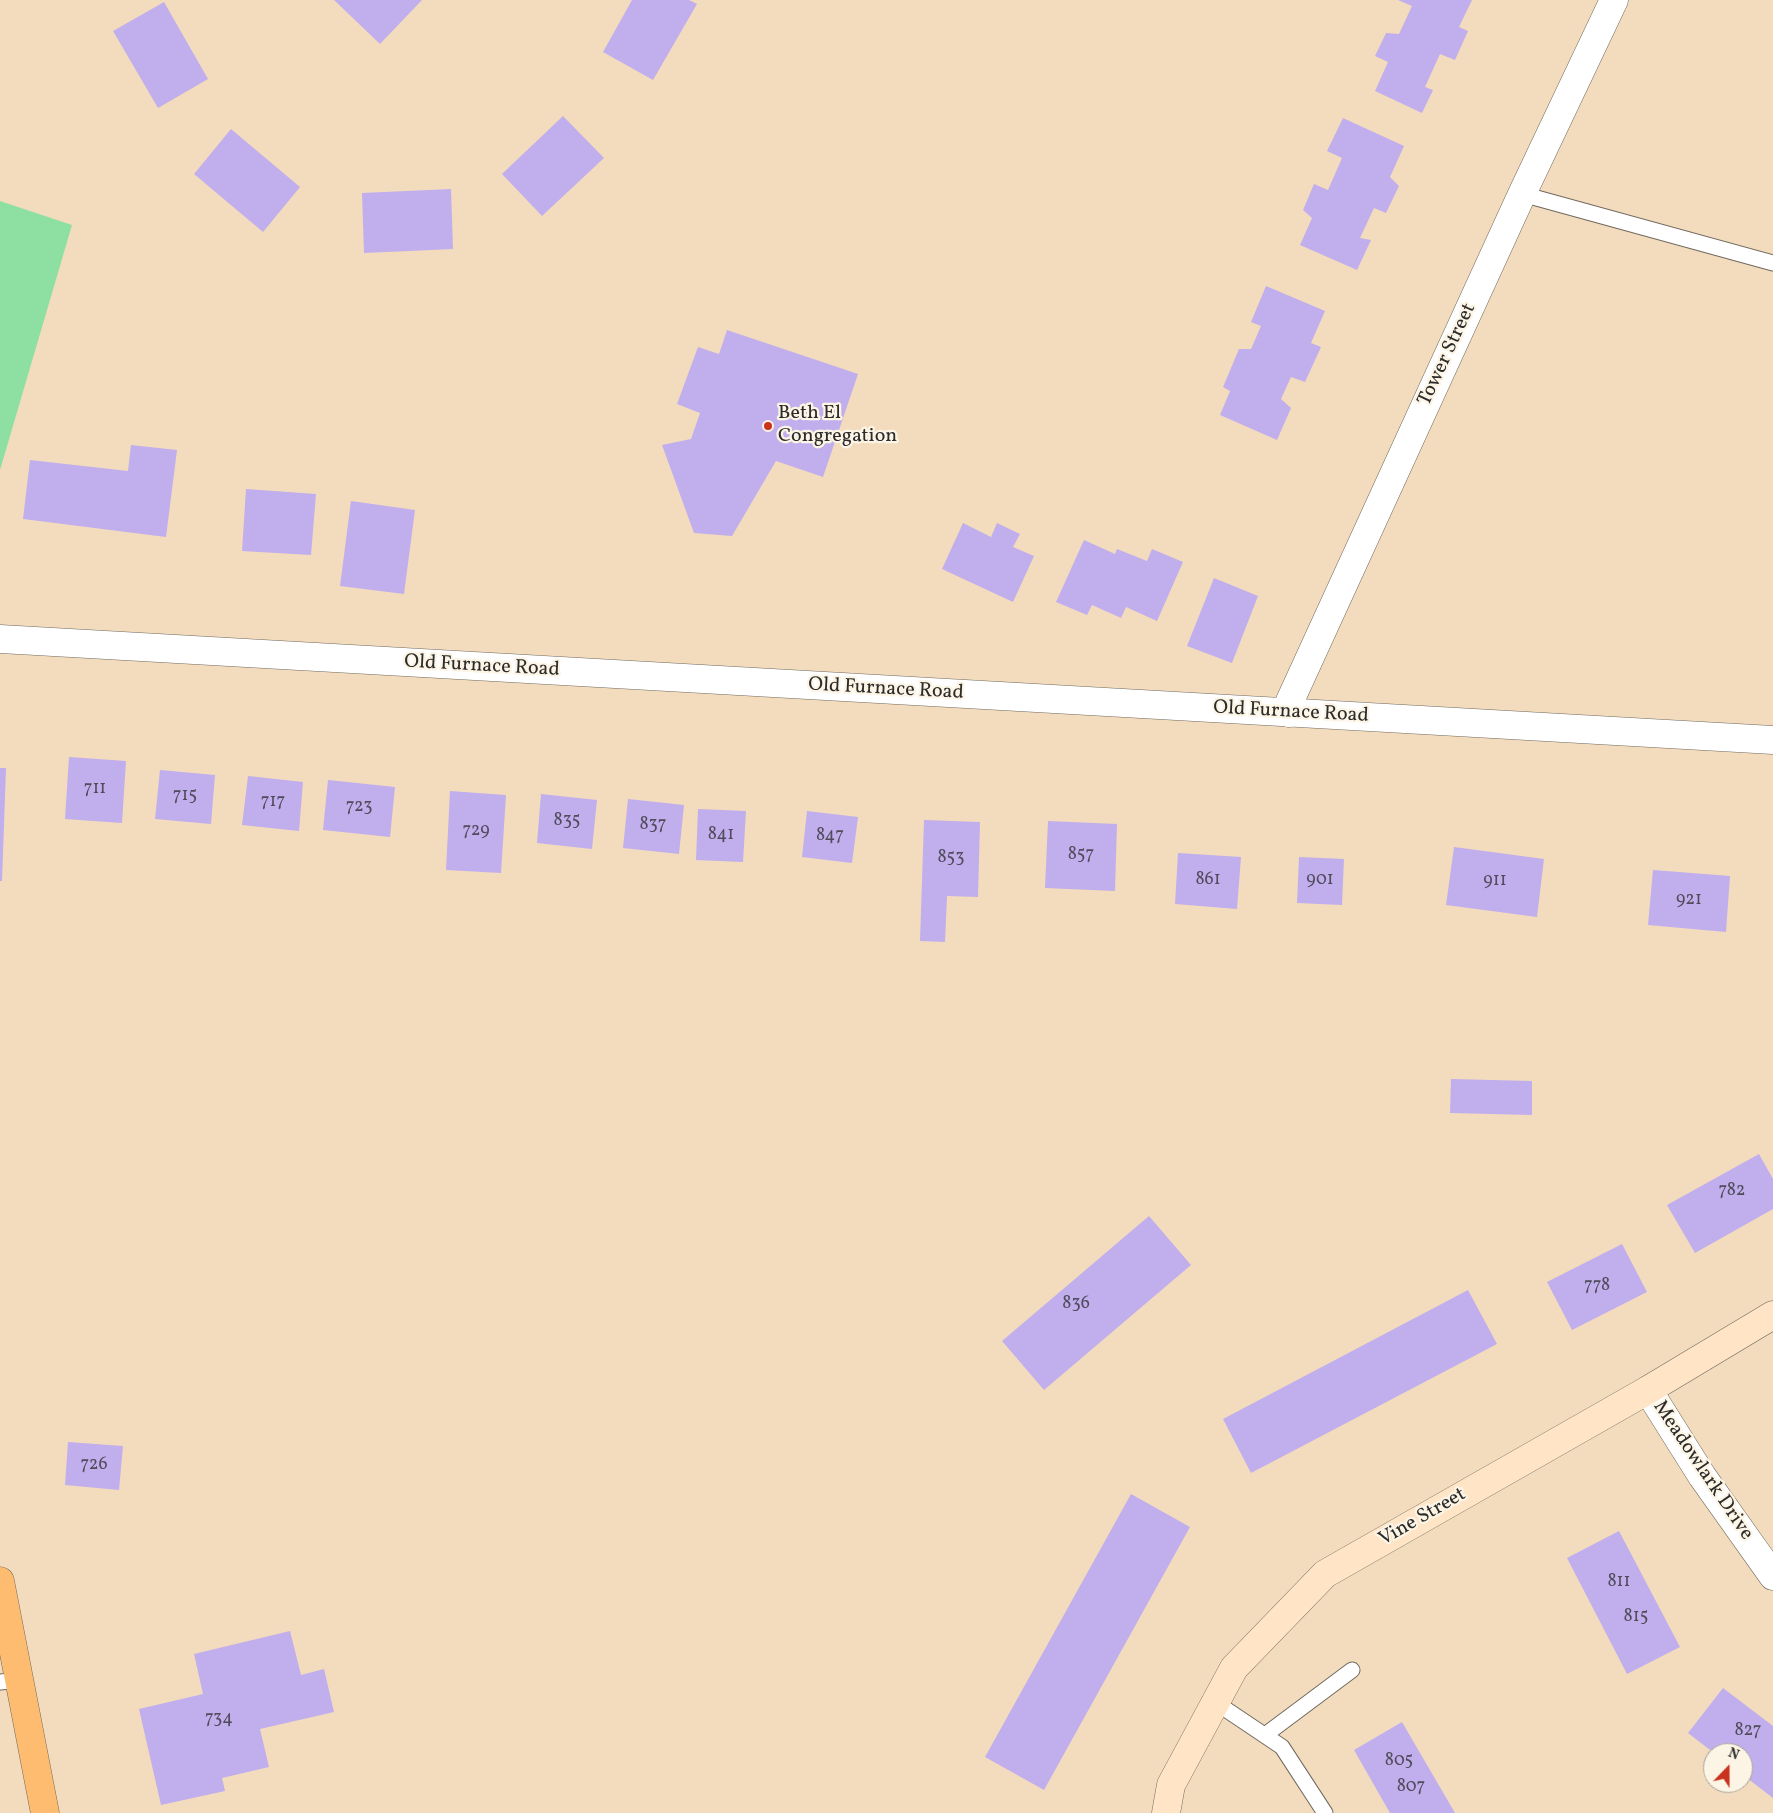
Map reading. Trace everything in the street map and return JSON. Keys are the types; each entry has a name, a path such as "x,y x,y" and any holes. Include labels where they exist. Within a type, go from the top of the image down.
{"main road":[{"name":"Vine Street","path":"1166,1813 1172,1785 1234,1668 1325,1574 1648,1390 1773,1315"},
{"path":"0,1581 10,1681 45,1813"}],"street":[{"name":"Tower Street","path":"1289,713 1290,701 1522,194 1614,0"},
{"name":"Old Furnace Road","path":"0,639 1773,740"},
{"name":"Meadowlark Drive","path":"1648,1390 1702,1476 1773,1576"}],"lane":[{"path":"1522,194 1773,263"},
{"path":"1265,1735 1352,1670"},
{"path":"1215,1702 1282,1747 1325,1813"}],"green space":[{"path":"0,201 72,225 0,470"}],"building":[{"path":"334,0 422,0 380,44"},
{"path":"632,0 689,0 697,4 653,80 603,52"},
{"path":"1398,0 1472,0 1459,27 1468,31 1455,60 1440,54 1425,87 1433,90 1422,113 1375,91 1388,62 1375,56 1386,33 1399,34 1412,6"},
{"path":"164,2 208,79 158,108 113,31"},
{"path":"563,116 604,158 542,216 502,174"},
{"path":"1343,118 1404,146 1390,177 1399,186 1386,213 1374,208 1360,238 1371,240 1357,270 1300,245 1312,218 1303,210 1314,184 1328,190 1342,158 1327,151"},
{"path":"231,129 300,187 263,232 194,174"},
{"path":"451,189 453,249 364,253 362,193"},
{"path":"1266,286 1325,311 1311,343 1321,347 1305,382 1291,377 1281,399 1291,408 1277,440 1220,415 1230,391 1223,387 1239,349 1251,349 1261,326 1251,322"},
{"name":"Beth El Congregation","path":"727,330 858,374 823,477 776,461 732,536 694,533 662,445 691,439 700,413 677,404 698,347 719,354"},
{"path":"131,445 177,450 166,537 23,519 30,460 128,471"},
{"path":"246,489 316,494 311,555 242,551"},
{"path":"351,501 415,510 404,594 340,586"},
{"path":"963,523 991,537 997,523 1020,534 1013,547 1034,556 1013,602 942,569"},
{"path":"1084,540 1115,554 1117,549 1147,561 1152,549 1183,562 1157,621 1126,607 1121,618 1092,605 1087,615 1056,602"},
{"path":"1214,578 1258,596 1232,663 1187,646"},
{"path":"69,757 126,761 122,823 65,819"},
{"path":"0,768 6,768 2,881 0,881"},
{"path":"160,770 215,775 211,824 155,819"},
{"path":"248,776 303,782 299,831 242,825"},
{"path":"328,780 395,787 390,837 323,830"},
{"path":"450,791 506,795 501,873 446,870"},
{"path":"541,794 597,800 592,849 537,843"},
{"path":"628,799 684,805 679,854 623,848"},
{"path":"698,809 746,811 743,862 696,860"},
{"path":"807,811 858,817 852,863 802,857"},
{"path":"924,820 980,822 978,897 947,896 945,942 920,941"},
{"path":"1048,821 1117,824 1115,891 1045,888"},
{"path":"1454,847 1544,859 1537,917 1446,905"},
{"path":"1178,853 1241,857 1237,909 1175,904"},
{"path":"1299,857 1344,859 1342,905 1297,903"},
{"path":"1653,870 1730,876 1726,932 1648,925"},
{"path":"1451,1079 1532,1081 1532,1115 1450,1113"},
{"path":"1759,1154 1773,1179 1773,1209 1695,1253 1667,1205"},
{"path":"1149,1216 1191,1265 1044,1390 1002,1341"},
{"path":"1622,1244 1647,1292 1572,1330 1547,1282"},
{"path":"1468,1290 1497,1344 1251,1473 1223,1419"},
{"path":"68,1442 123,1446 119,1490 65,1485"},
{"path":"1131,1494 1190,1527 1044,1790 985,1757"},
{"path":"1619,1531 1680,1647 1627,1674 1567,1558"},
{"path":"290,1631 301,1675 324,1669 334,1712 260,1729 269,1767 222,1778 225,1791 161,1805 139,1709 203,1694 194,1654"},
{"path":"1723,1688 1773,1726 1773,1798 1753,1783 1753,1743 1703,1743 1703,1745 1688,1733"},
{"path":"1402,1722 1455,1813 1390,1813 1354,1750"}],"place":[{"name":"Beth El Congregation","path":"768,426"}]}
